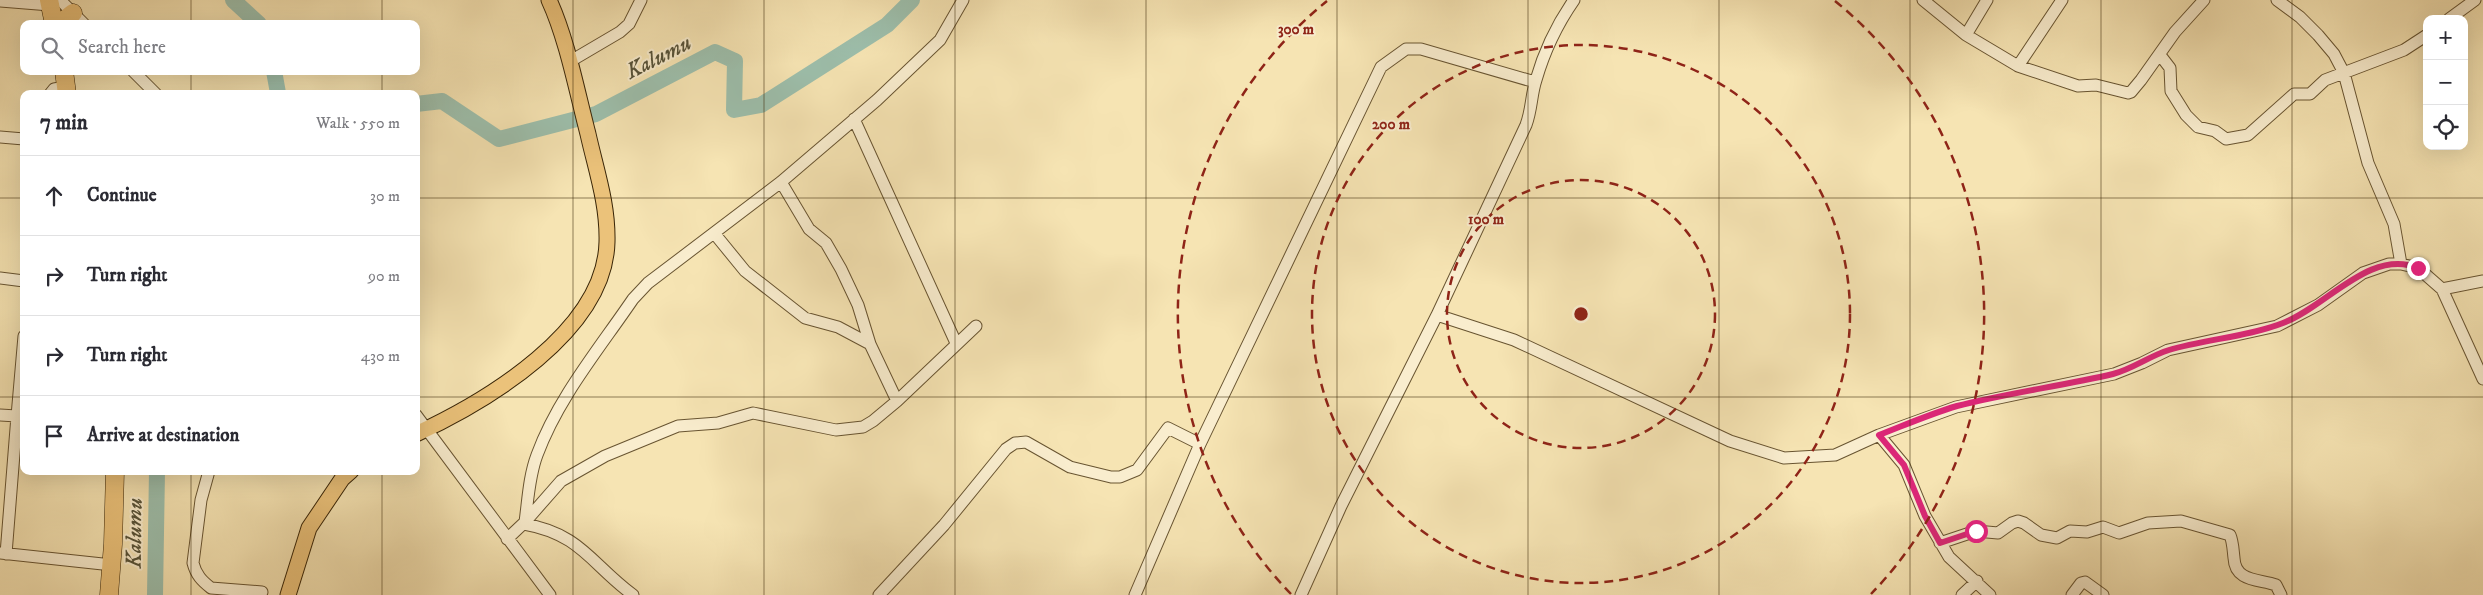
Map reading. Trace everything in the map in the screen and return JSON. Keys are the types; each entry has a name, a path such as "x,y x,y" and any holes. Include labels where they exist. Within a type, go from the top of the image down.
{"highway":[{"path":"53,2 54,20"},
{"path":"109,595 112,565 115,475"}],"main road":[{"path":"421,432 463,412 543,356 577,318 600,280 607,243 604,195 569,62 549,0"},
{"path":"288,595 308,528 346,475"}],"street":[{"path":"569,62 620,32 629,24 642,0"},
{"path":"525,523 531,477 536,456 549,427 566,398 640,290 781,182 854,120 940,40 964,0"},
{"path":"1301,595 1346,498 1437,316 1526,125 1533,105 1535,82 1559,25 1574,0"},
{"path":"1923,0 1966,35 2018,66 2078,86 2096,85 2128,93 2131,92 2160,55 2175,32 2204,0"},
{"path":"1966,35 1987,0"},
{"path":"2018,66 2062,0"},
{"path":"2277,0 2318,35 2334,54 2344,73 2368,164 2394,224 2401,264"},
{"path":"2455,15 2475,0"},
{"path":"0,1 53,2 79,18"},
{"path":"2160,55 2169,65 2171,91 2186,114 2198,127 2215,131 2225,139 2248,135 2292,94 2310,94 2324,80 2404,50 2423,38"},
{"path":"1135,595 1200,444 1381,67 1406,49 1421,49 1535,82"},
{"path":"137,75 152,90"},
{"path":"53,90 66,84"},
{"path":"854,120 956,343"},
{"path":"0,137 20,139"},
{"path":"781,182 809,229 826,243 841,269 858,305 870,344 897,401"},
{"path":"714,233 745,271 805,318 838,327 870,344"},
{"path":"1437,316 1514,340 1730,441 1767,454 1800,459 1835,455 1879,435 1956,407 2114,374 2142,364 2168,350 2277,326 2318,305 2363,273 2381,266 2401,264 2418,268 2442,289 2483,379"},
{"path":"0,278 20,280"},
{"path":"2442,289 2483,281"},
{"path":"507,538 525,523 560,481 605,456 678,426 718,423 753,413 836,430 858,428 873,422 976,326"},
{"path":"0,415 20,416 3,554 112,565"},
{"path":"879,595 944,525 1006,449 1015,443 1032,444 1070,467 1111,477 1120,477 1137,470 1168,428 1200,444"},
{"path":"421,432 507,538 550,595"},
{"path":"1879,435 1904,465 1925,516 1949,557 1990,595"},
{"path":"208,475 201,500 193,564 199,577 211,588 262,592"},
{"path":"1940,543 1976,531 1998,533 2018,521 2041,535 2057,538 2070,531 2087,532 2103,527 2119,534 2159,522 2188,522 2230,535 2234,564 2239,574 2247,578 2276,585 2281,595"},
{"path":"525,523 563,535 586,552 633,595"},
{"path":"1962,595 1977,581"},
{"path":"2072,595 2081,582 2085,582 2104,595"},
{"path":"201,595 211,588"}],"waterway":[{"path":"233,0 255,20"},
{"name":"Kalumu","path":"420,104 442,101 499,139 596,114 715,52 735,61 734,110 761,105 887,25 912,0"},
{"path":"275,75 277,90"},
{"name":"Kalumu","path":"155,595 157,475"}],"route":[{"path":"1976,531 1940,543 1925,516 1904,465 1879,435 1931,414 1956,407 1999,396 2028,392 2114,374 2142,364 2168,350 2277,326 2318,305 2353,279 2372,268 2389,264 2411,265 2418,268"}]}
